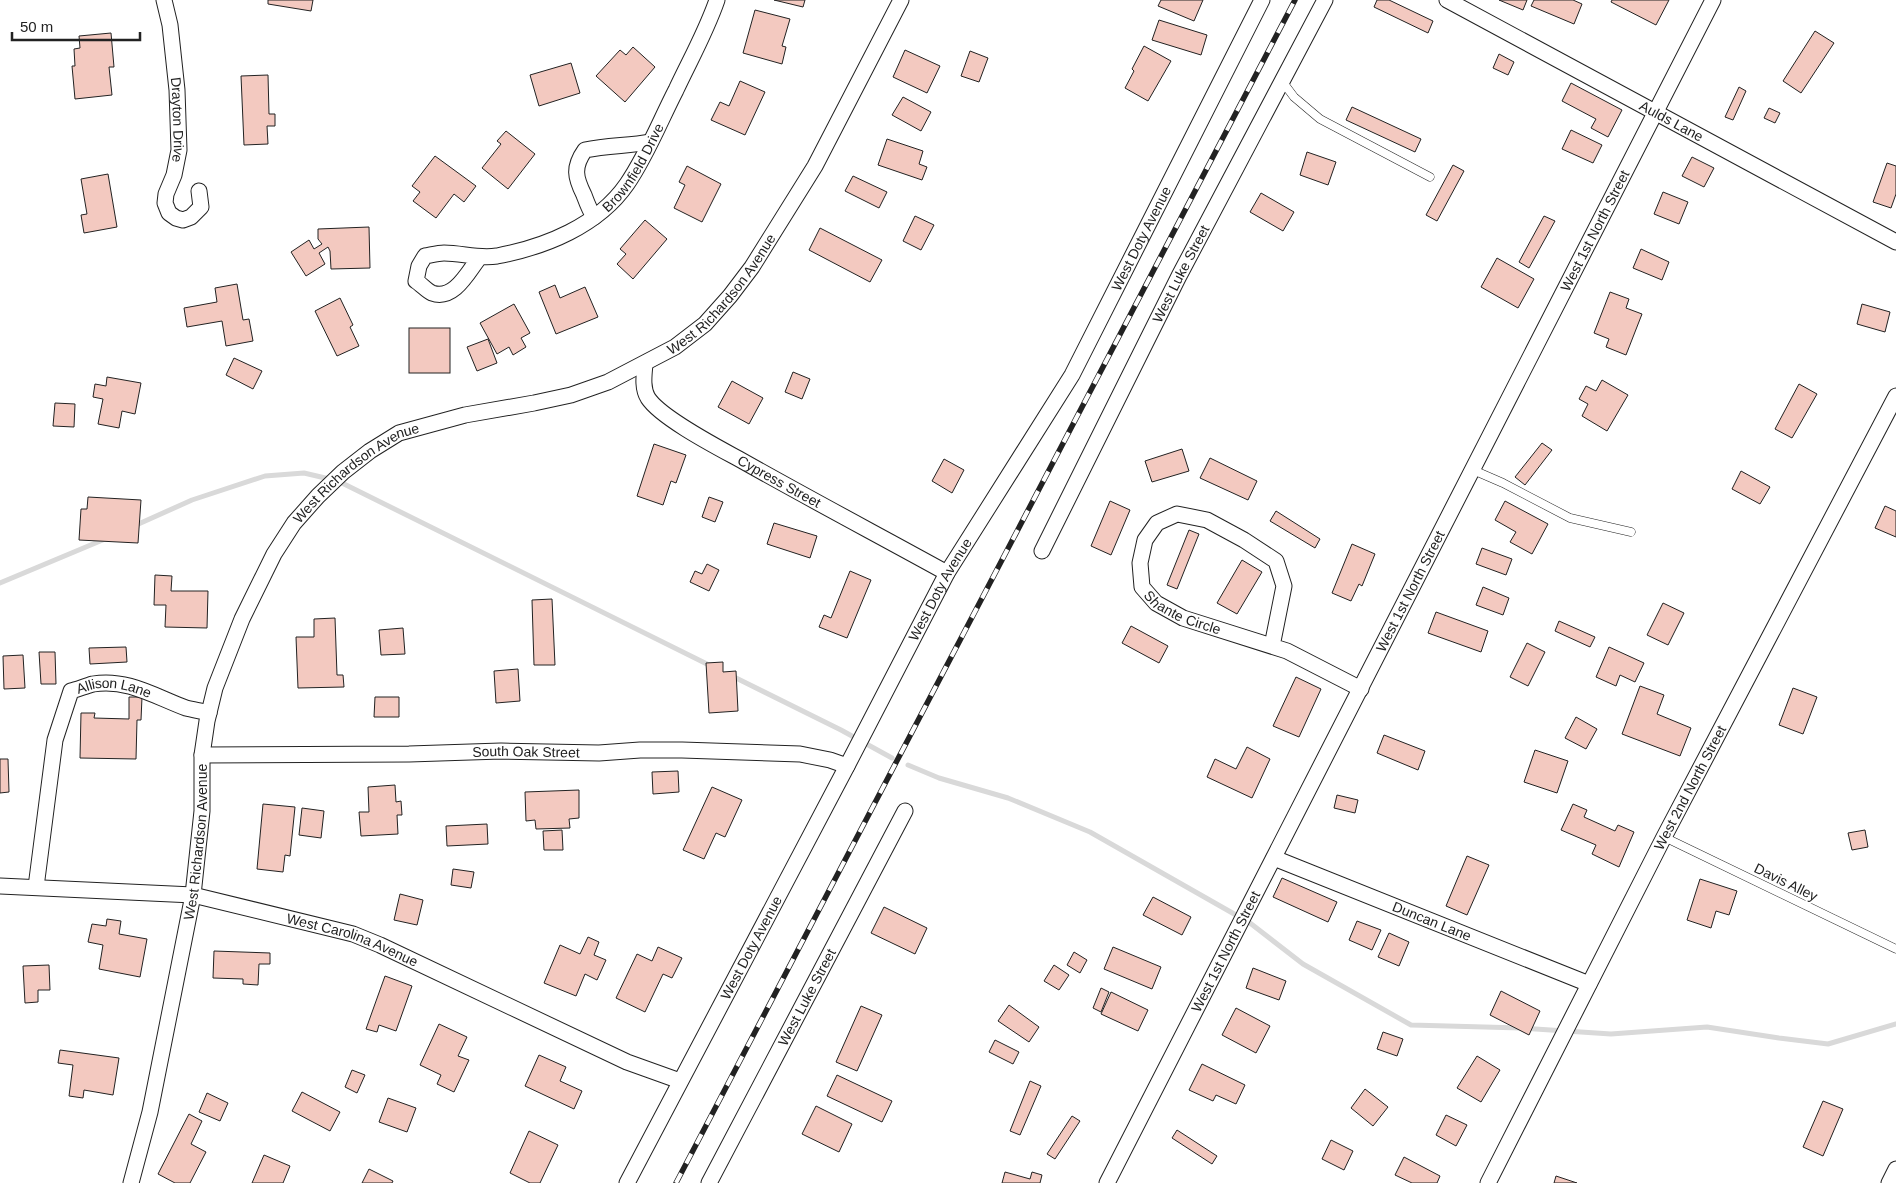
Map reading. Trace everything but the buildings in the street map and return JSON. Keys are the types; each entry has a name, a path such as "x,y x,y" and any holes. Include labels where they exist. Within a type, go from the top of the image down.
{"street":[{"name":"Drayton Drive","path":"164,0 170,25 176,81 179,150 174,175 166,194 165,203 169,213 183,220 191,217 201,207 200,191"},
{"name":"Brownfield Drive","path":"479,258 510,253 554,240 594,216 617,196 627,184 650,142 706,31 717,0"},
{"name":"West Richardson Avenue","path":"131,1183 150,1112 193,895 202,811 202,755 215,688 242,620 274,554 294,523 343,472 370,451 400,433 465,415 516,407 571,395 608,382 675,347 705,324 752,267 815,166 901,0"},
{"name":"West Doty Avenue","path":"627,1183 947,573 1072,375 1262,0"},
{"name":"West Luke Street","path":"1042,551 1147,338 1325,0"},
{"name":"Aulds Lane","path":"1448,0 1896,242"},
{"name":"West 1st North Street","path":"1107,1183 1714,0"},
{"path":"594,216 587,208 584,196 578,186 576,172 578,160 586,150 650,142"},
{"name":"Cypress Street","path":"645,364 644,386 648,397 666,416 710,443 947,573"},
{"name":"West 2nd North Street","path":"1488,1183 1664,837 1896,396"},
{"name":"Shante Circle","path":"1272,646 1284,586 1276,561 1244,540 1207,520 1177,514 1157,522 1145,540 1140,563 1142,587 1156,603 1183,618 1272,646 1288,651 1361,689"},
{"name":"Allison Lane","path":"36,888 55,740 71,691 92,684 120,684 146,690 186,708 209,713"},
{"name":"South Oak Street","path":"202,755 409,754 501,751 599,753 640,750 682,750 800,754 830,760 847,766"},
{"name":"West Luke Street","path":"709,1183 905,811"},
{"name":"Duncan Lane","path":"1274,858 1589,984"},
{"name":"West Carolina Avenue","path":"0,886 193,895 353,934 627,1062 680,1082"},
{"path":"1889,1183 1896,1169"}],"lane":[{"path":"1282,81 1294,97 1320,119 1430,177"},
{"path":"1473,470 1503,483 1570,518 1631,532"},
{"name":"Davis Alley","path":"1664,837 1896,949"}],"waterway":[{"path":"134,526 192,500 265,476 304,473 338,481 711,666"},
{"path":"0,583 105,539"},
{"path":"730,675 841,730 892,758"},
{"path":"908,765 939,778 1008,798 1090,832 1250,923 1303,964 1411,1025 1521,1028 1611,1034 1707,1027 1828,1044 1896,1024"}],"railway":[{"path":"676,1183 1295,0"}]}
